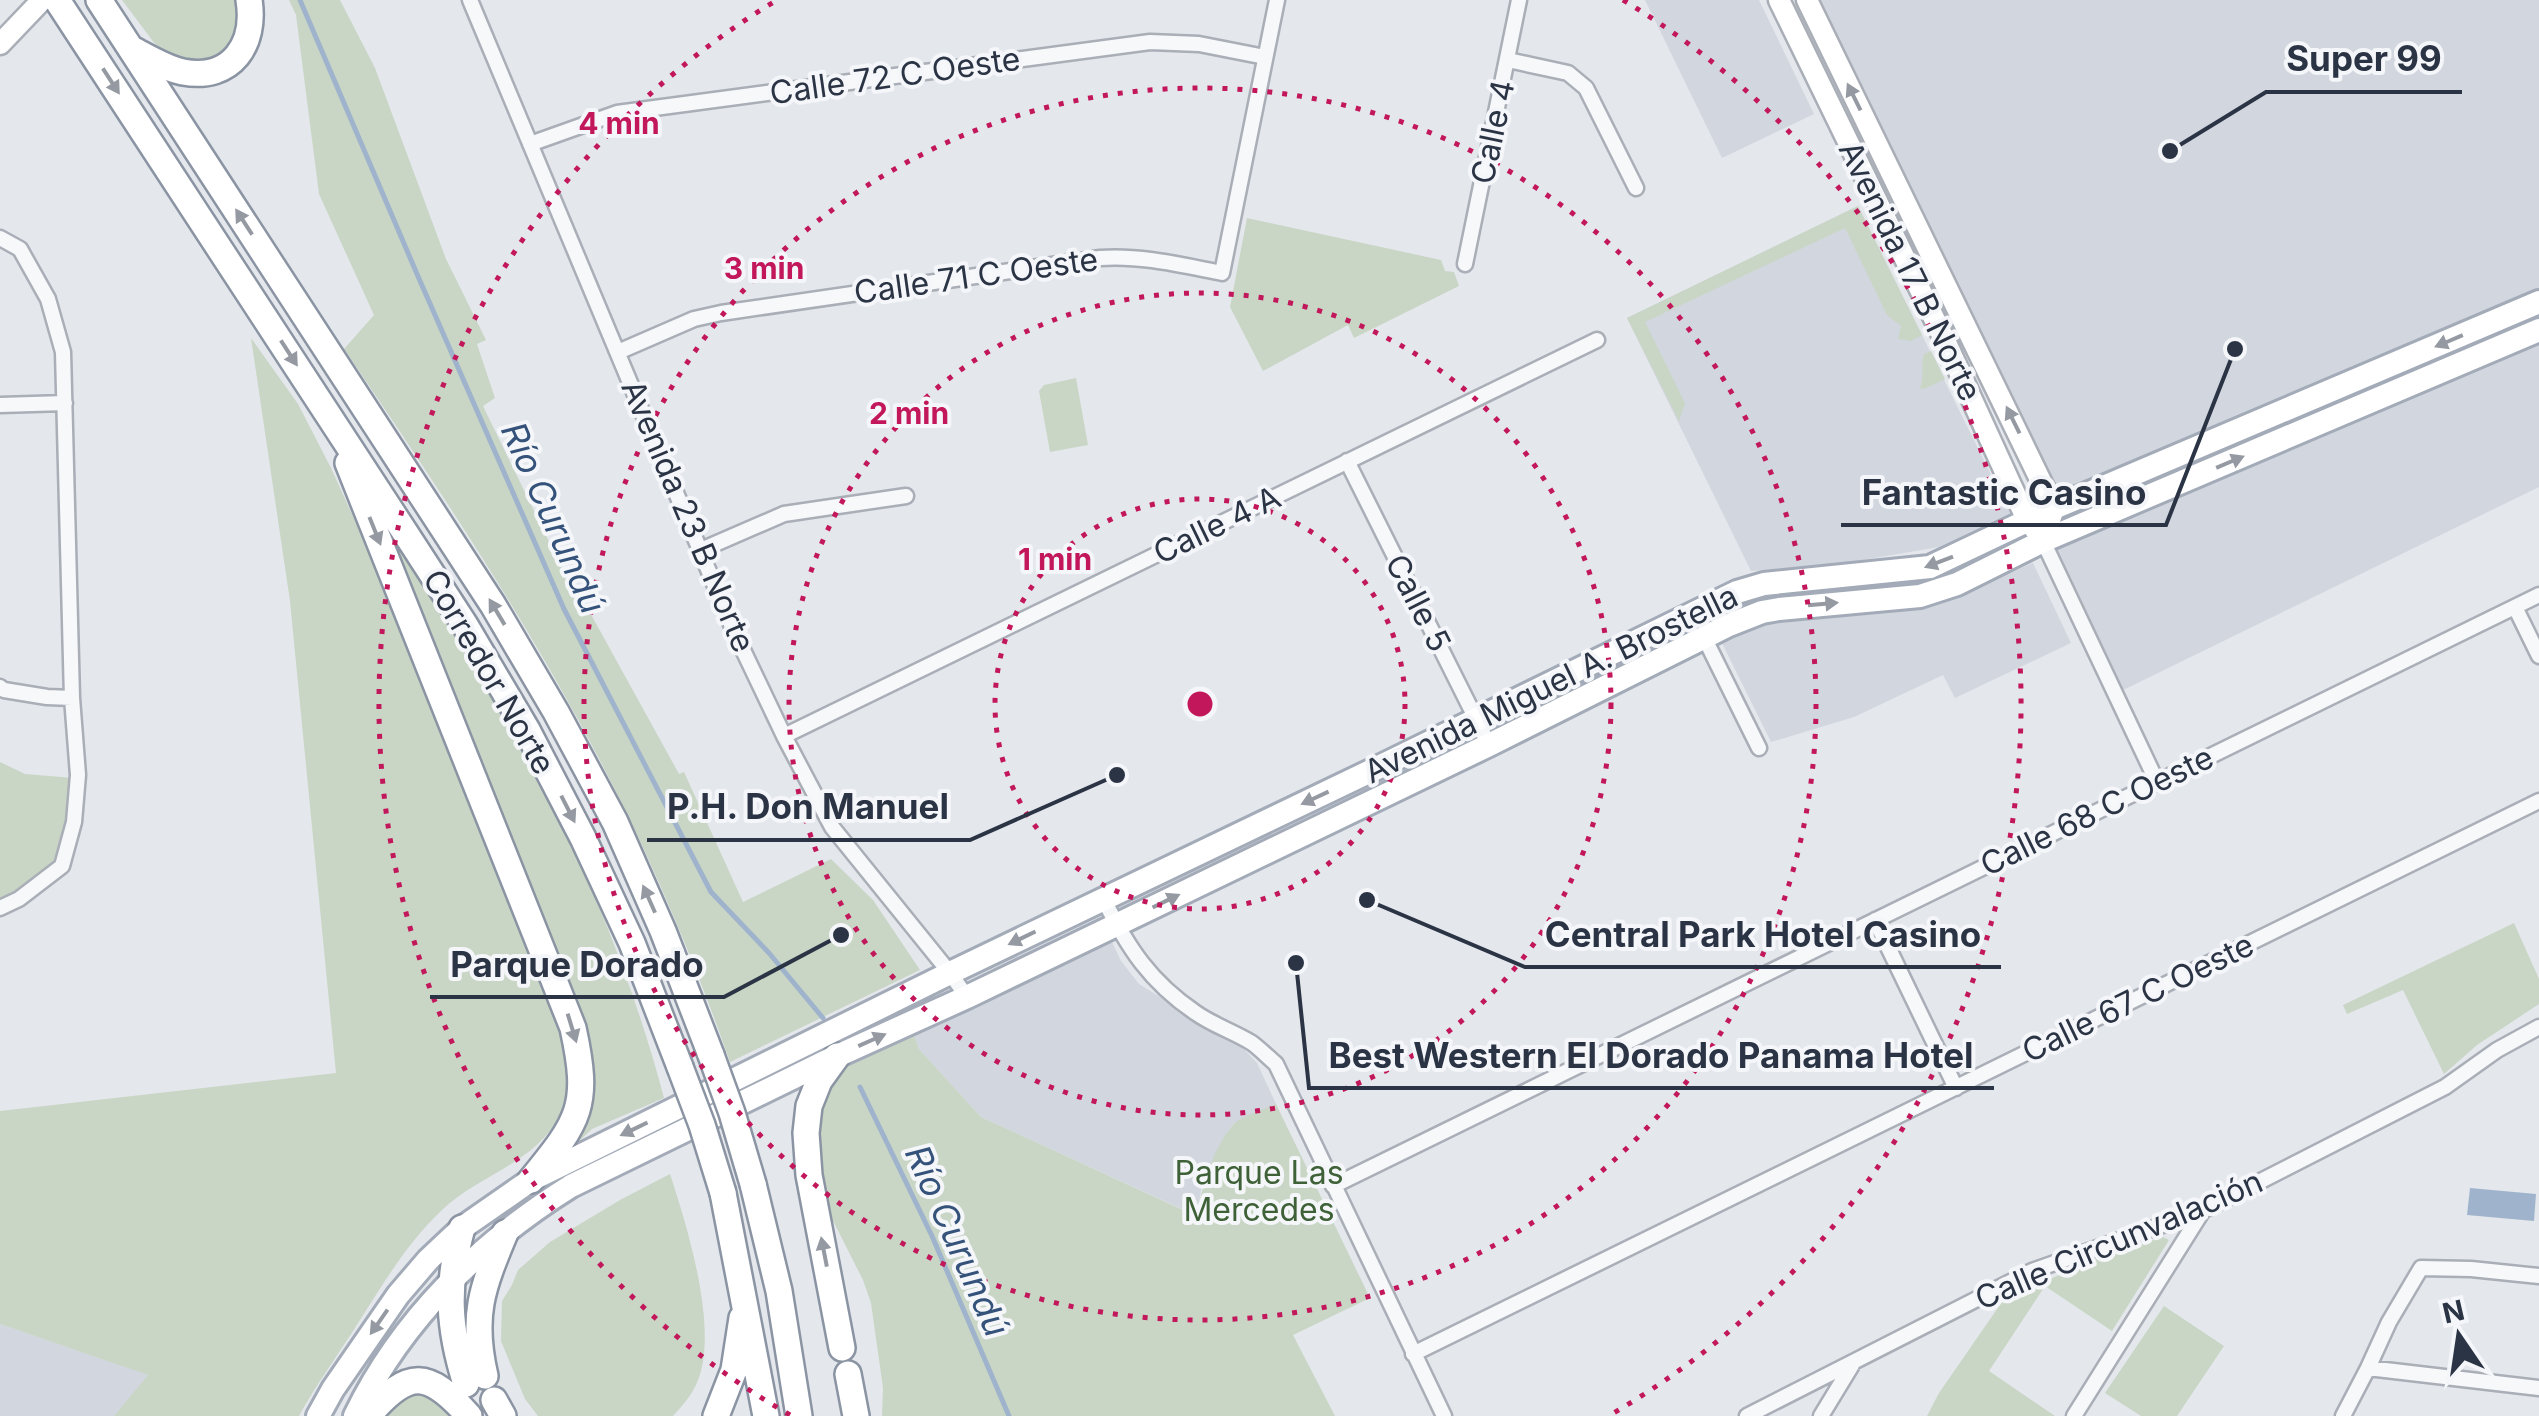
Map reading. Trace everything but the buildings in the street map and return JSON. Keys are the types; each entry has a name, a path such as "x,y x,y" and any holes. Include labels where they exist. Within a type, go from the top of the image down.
{"highway":[{"name":"Corredor Norte","path":"57,0 465,624 527,730 583,838 632,944 702,1125 745,1298 766,1416"},
{"name":"Corredor Norte","path":"99,0 492,605 615,822 662,931 732,1114 779,1292 799,1416"},
{"path":"131,48 178,71 213,72 230,64 242,50 250,33 249,0"},
{"path":"326,408 573,1028 582,1078 579,1106 570,1131 530,1180"},
{"path":"836,1056 819,1081 809,1106 806,1133 809,1176 842,1348"},
{"path":"462,1228 450,1282 453,1334 482,1402"},
{"path":"482,1402 478,1310 504,1233"},
{"path":"716,1416 734,1370 745,1298"},
{"path":"848,1374 856,1416"},
{"path":"368,1416 397,1387 415,1381 482,1402"}],"main road":[{"name":"Avenida Miguel A. Brostella","path":"318,1416 398,1295 428,1260 462,1228 530,1180 950,972 1737,592 1764,584 1930,567 2054,508 2539,302"},
{"name":"Avenida Miguel A. Brostella","path":"355,1416 388,1358 450,1282 504,1233 571,1186 836,1056 968,997 1704,637 1762,612 1938,591 2043,541 2539,330"},
{"path":"2274,416 2285,439"}],"street":[{"path":"0,44 42,0"},
{"name":"Avenida 23 B Norte","path":"470,0 733,629 784,736 832,827 968,997"},
{"path":"1265,57 1277,0"},
{"name":"Calle 4","path":"1465,264 1520,0"},
{"name":"Avenida 17 B Norte","path":"1779,0 2027,520 2043,541 2157,782"},
{"name":"Avenida 17 B Norte","path":"1807,0 2054,508"},
{"name":"Calle 72 C Oeste","path":"530,144 617,113 1150,42 1200,44 1265,57"},
{"name":"Calle 71 C Oeste","path":"618,352 721,312 1100,258 1155,260 1222,273 1265,57"},
{"path":"1508,60 1568,73 1586,88 1636,188"},
{"path":"0,238 20,249 48,299 63,352 72,698 78,775 74,822 62,866 20,899 0,908"},
{"name":"Calle 4 A","path":"784,736 1597,340"},
{"path":"0,405 65,402"},
{"name":"Calle 5","path":"1347,461 1488,744"},
{"path":"701,550 784,514 906,496"},
{"path":"2043,541 2054,508"},
{"name":"Calle 68 C Oeste","path":"1333,1186 2539,596"},
{"path":"2515,607 2539,656"},
{"path":"1704,637 1759,748"},
{"path":"0,688 72,698"},
{"name":"Calle 67 C Oeste","path":"1413,1354 2539,801"},
{"path":"1103,898 1140,963 1162,988 1198,1015 1253,1044 1276,1064 1444,1416"},
{"path":"1875,920 1956,1088"},
{"name":"Calle Circunvalación","path":"1747,1416 2032,1271 2202,1211 2445,1087 2539,1026"},
{"path":"2074,1416 2202,1211"},
{"path":"2343,1416 2389,1322 2422,1268 2539,1276"},
{"path":"1822,1416 1853,1364"},
{"path":"2368,1368 2539,1388"}],"shaded area":[{"path":"1645,0 1759,0 1814,114 1722,158"},
{"path":"1809,0 2539,0 2539,302 2054,508"},
{"path":"1858,206 2010,513 1939,547 1839,564 1751,571 1627,318"},
{"path":"2539,330 2539,487 2115,694 2043,541"},
{"path":"2033,563 2071,643 1955,698 1943,675 1854,717 1771,742 1721,641 1753,626 1930,607"},
{"path":"1112,942 1139,984 1243,1048 1257,1063 1276,1104 1233,1124 1201,1190 1197,1216 981,1117 919,1049 914,1035"},
{"path":"0,1324 149,1375 114,1416 0,1416"}],"green space":[{"path":"122,0 239,0 234,40 221,54 181,63 155,44"},
{"path":"289,0 340,0 375,68 446,259 486,340 477,344 495,398 483,406 577,599 588,609 679,774 684,772 743,902 831,859 873,900 920,970 730,1062 668,903 594,750 493,575 344,349 374,315 319,194 296,15"},
{"path":"1858,206 1922,335 1911,341 1898,339 1901,326 1887,315 1845,228 1645,322 1685,403 1679,421 1627,318"},
{"path":"1247,218 1441,260 1445,271 1454,272 1459,286 1354,338 1348,325 1263,371 1230,307"},
{"path":"251,338 298,404 392,602 549,991 567,1053 568,1085 559,1116 536,1146 456,1198 418,1235 299,1416 114,1416 148,1375 0,1324 0,1111 336,1073 290,601"},
{"path":"1931,351 1945,379 1924,389 1920,388 1923,359"},
{"path":"1076,378 1088,445 1050,452 1039,391 1044,385"},
{"path":"391,537 498,702 554,805 616,949 654,1061 664,1098 592,1129 566,1153 585,1121 594,1076 582,1027 476,766"},
{"path":"0,762 25,774 74,778 68,830 59,859 41,878 0,903"},
{"path":"2514,923 2539,979 2539,1004 2477,1045 2444,1074 2403,990 2347,1014 2343,1005"},
{"name":"Parque Las Mercedes","path":"914,1035 919,1049 981,1117 1196,1216 1209,1169 1232,1126 1276,1104 1370,1298 1293,1335 1335,1416 882,1416 883,1388 871,1303 824,1203 813,1146 820,1099 838,1069"},
{"path":"670,1174 702,1299 704,1349 693,1390 673,1416 538,1416 525,1399 501,1341 502,1301 518,1270 550,1242"},
{"path":"2163,1237 2169,1240 2112,1331 2045,1286 1989,1371 2055,1416 1927,1416 2004,1299 2096,1259"},
{"path":"2164,1306 2224,1346 2177,1416 2141,1416 2105,1393"},
{"path":"412,1392 430,1394 452,1416 385,1416 397,1400"}],"water":[{"path":"2470,1188 2536,1194 2534,1221 2467,1215"}],"waterway":[{"name":"Río Curundú","path":"300,0 564,609 711,892 823,1018"},
{"name":"Río Curundú","path":"860,1087 932,1236 1009,1416"}],"place":[{"name":"Super 99","path":"2170,151"},
{"name":"Fantastic Casino","path":"2235,349"},
{"name":"P.H. Don Manuel","path":"1117,775"},
{"name":"Central Park Hotel Casino","path":"1367,900"},
{"name":"Parque Dorado","path":"841,935"},
{"name":"Best Western El Dorado Panama Hotel","path":"1296,963"}]}
